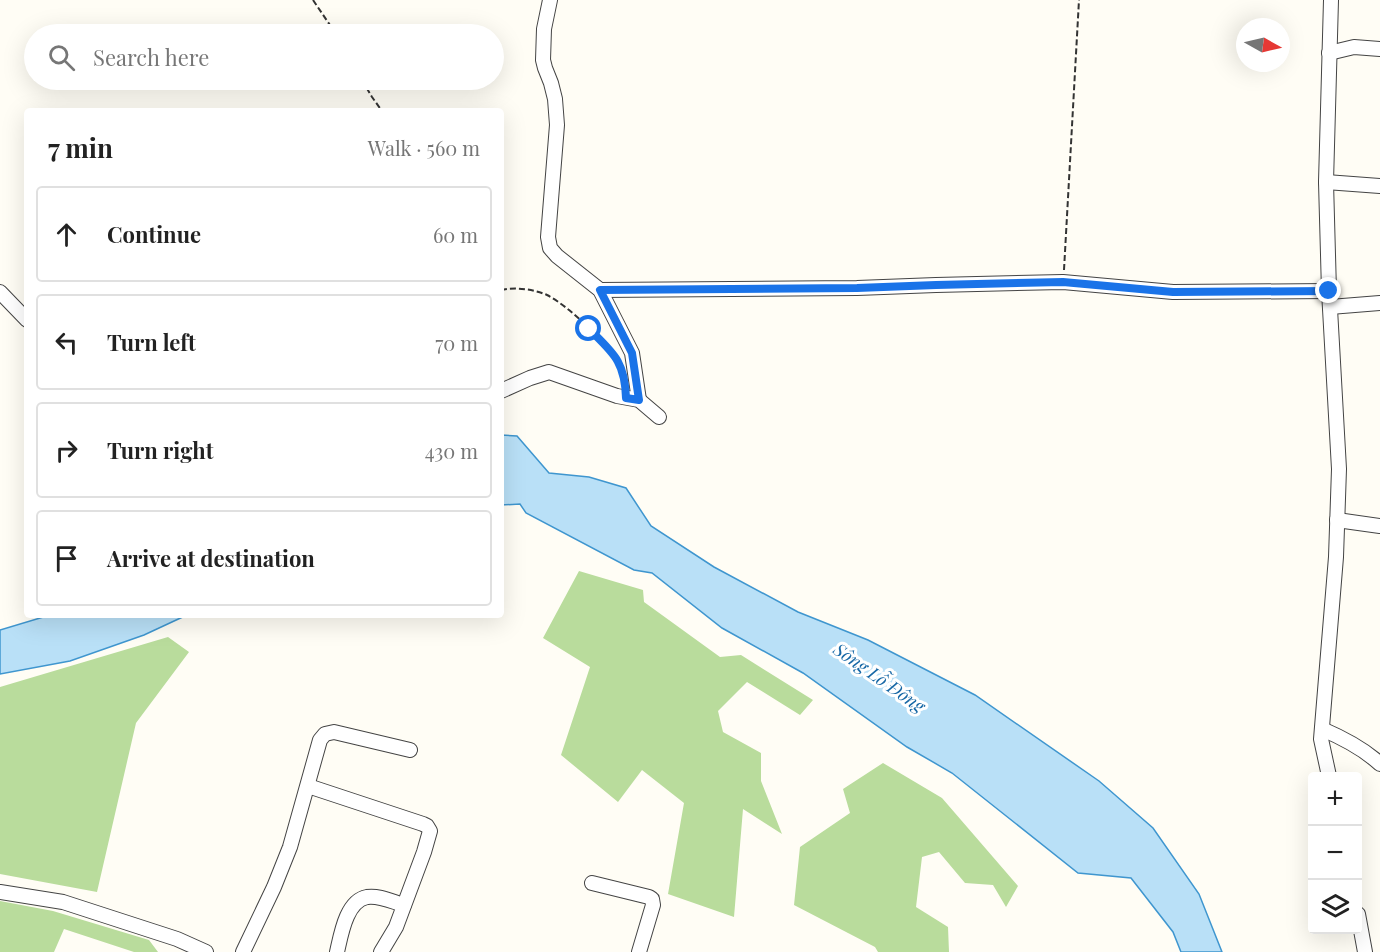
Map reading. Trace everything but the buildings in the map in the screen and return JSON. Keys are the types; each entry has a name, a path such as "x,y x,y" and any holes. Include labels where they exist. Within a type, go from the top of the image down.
{"street":[{"path":"550,0 544,29 543,55 555,99 557,125 548,240 550,248 557,256 600,290 632,353 639,400"},
{"path":"1328,772 1321,739 1336,556 1338,470 1326,182 1331,0"},
{"path":"1329,53 1354,47 1380,49"},
{"path":"1326,182 1380,186"},
{"path":"600,290 868,288 1063,282 1173,292 1329,291"},
{"path":"0,292 24,317"},
{"path":"1330,307 1380,303"},
{"path":"504,390 549,372 617,396 639,400 659,417"},
{"path":"1337,520 1380,526"},
{"path":"1322,729 1378,758"},
{"path":"243,952 291,847 322,736 334,732 410,750"},
{"path":"308,786 427,826 430,831 396,927 381,952"},
{"path":"592,883 652,899 653,905 639,952"},
{"path":"0,892 63,902 177,939 206,952"},
{"path":"337,952 345,921 354,905 360,900 375,897 404,905"},
{"path":"1361,934 1365,952"}],"path":[{"path":"313,0 329,24"},
{"path":"1063,282 1079,0"},
{"path":"368,90 380,108"},
{"path":"504,290 527,290 554,299 598,338 613,354 622,370"}],"green space":[{"path":"579,571 643,590 644,602 720,657 741,655 813,700 800,715 747,682 718,711 723,732 761,753 761,781 782,834 743,809 734,917 668,894 684,803 642,770 618,802 561,755 590,667 543,638"},
{"path":"168,637 189,652 136,723 97,892 0,874 0,687"},
{"path":"883,763 942,798 1018,886 1006,907 993,885 965,883 939,852 922,857 916,907 948,927 949,952 878,952 875,947 794,905 800,847 850,813 843,789"},
{"path":"0,901 53,911 149,940 158,952 134,952 64,929 54,952 0,952"}],"water":[{"name":"Sông Lỗ Đông","path":"504,435 517,436 549,473 589,477 626,488 651,526 714,567 798,612 868,640 975,695 1099,781 1153,828 1199,894 1222,952 1181,952 1173,932 1131,878 1078,873 952,773 907,747 803,673 722,628 652,573 634,570 526,513 520,504 504,505"},
{"path":"40,618 181,618 144,635 70,661 0,674 0,630"}],"route":[{"path":"589,329 621,366 626,398 639,400 632,353 600,290 879,288 1063,282 1173,292 1329,291"}]}
